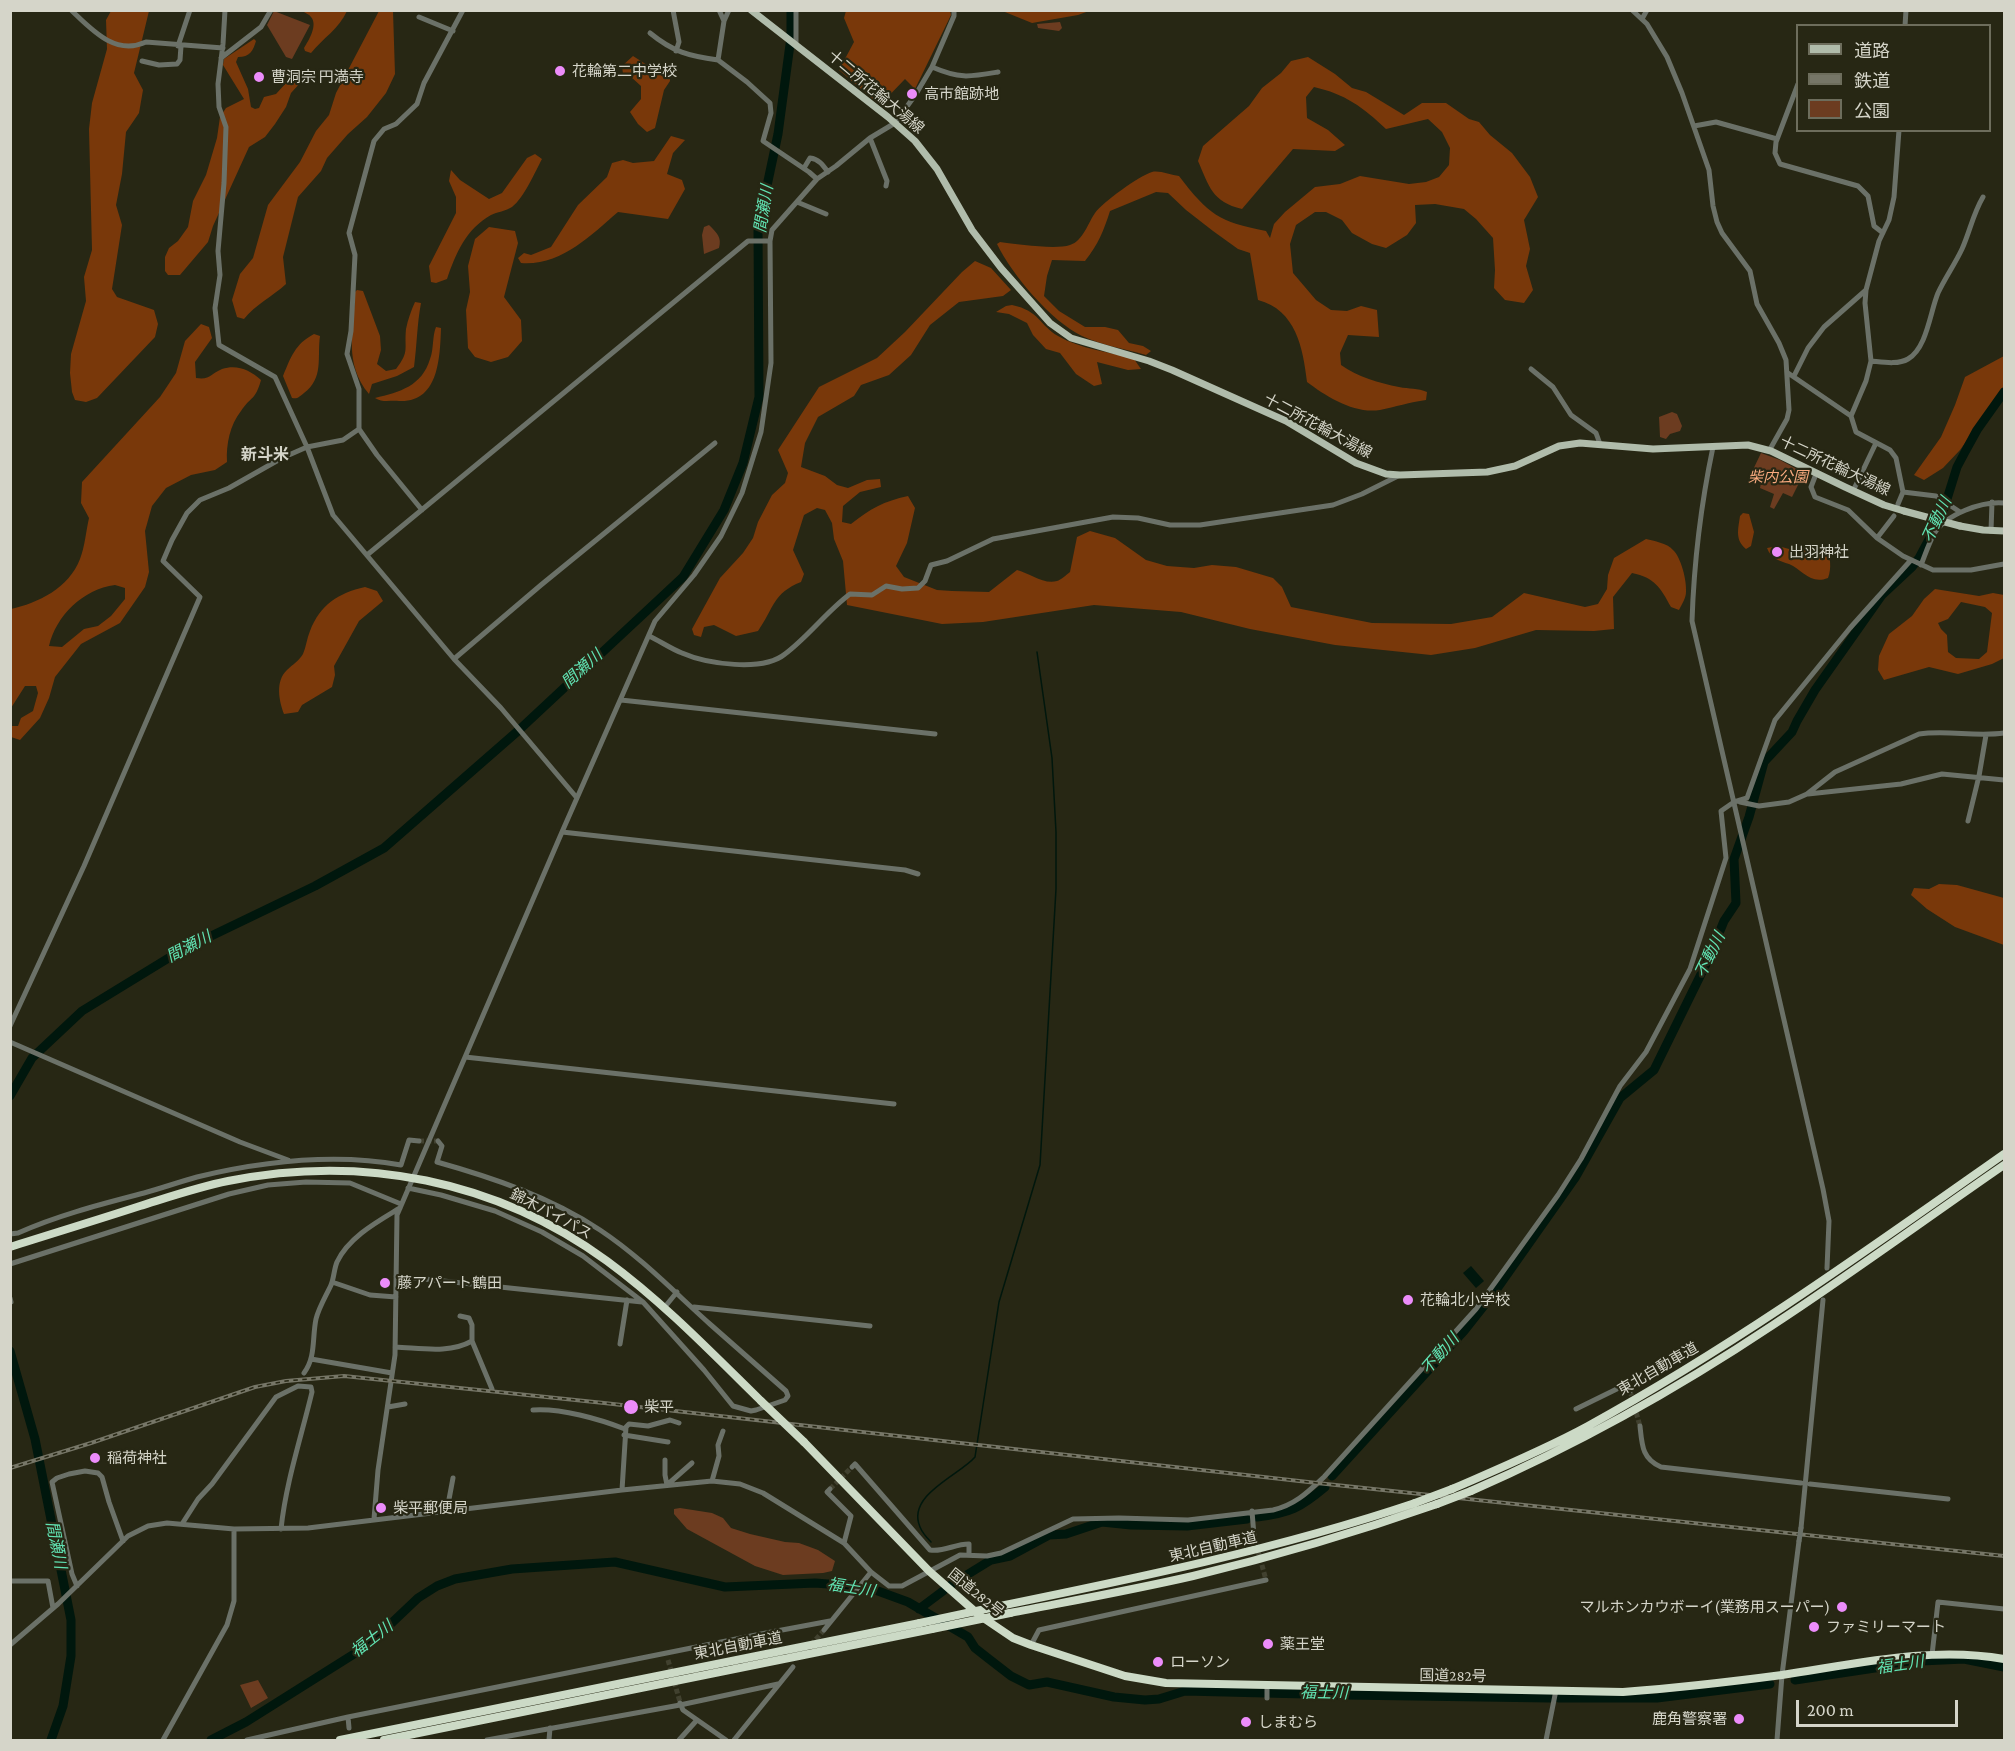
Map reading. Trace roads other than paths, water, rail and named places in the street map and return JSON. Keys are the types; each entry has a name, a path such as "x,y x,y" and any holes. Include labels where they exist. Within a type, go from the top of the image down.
{"highway":[{"name":"東北自動車道","path":"340,1740 1179,1569 1323,1533 1415,1503 1509,1465 1587,1426 1711,1354 1829,1277 2004,1154"},
{"name":"東北自動車道","path":"384,1740 1191,1576 1325,1541 1437,1504 1471,1491 1591,1434 1715,1362 1824,1291 2004,1165"},
{"name":"錦木バイパス","path":"10,1247 199,1188 274,1174 327,1169 362,1170 463,1190 524,1212 590,1249 647,1300 664,1308 804,1442 928,1571"},
{"name":"国道282号","path":"928,1571 979,1615 1013,1638 1093,1666 1135,1678 1166,1683 1623,1692 1782,1675 1852,1663 1932,1655 1962,1653 2004,1659"}],"main road":[{"name":"十二所花輪大湯線","path":"751,10 915,141 933,163 972,230 1000,268 1060,331 1071,338 1172,370 1286,421 1356,463 1374,471 1400,476 1487,472 1515,466 1558,446 1580,442 1653,449 1748,445 1769,450 1853,491 1904,511 1960,526 2004,531"}],"street":[{"path":"71,10 97,35 124,46 137,46 146,42 223,48"},
{"path":"142,61 159,65 177,64 180,60 180,46 190,10"},
{"path":"225,10 218,84 219,107 226,126 218,251 220,275 215,308 219,345 275,377 307,447 333,515 454,659 506,714 577,798"},
{"path":"221,58 261,27 271,10"},
{"path":"422,510 376,455 359,429 359,389 346,354 351,331 355,255 349,233 374,141 384,129 396,124 417,104 424,83 463,10"},
{"path":"673,10 679,42 676,51"},
{"path":"719,10 724,21"},
{"path":"718,60 724,21 729,10"},
{"path":"795,43 796,10"},
{"path":"374,1519 375,1490 395,1347 397,1215 561,832 655,621 694,575 721,536 745,482 761,432 771,363 768,241 772,230 817,179 870,138 895,123 932,67 954,16 954,10"},
{"path":"1632,10 1657,38 1667,57 1709,170 1717,222 1722,233 1750,271 1757,304 1779,343 1791,374 1787,419 1769,450"},
{"path":"1642,19 1647,10"},
{"path":"419,17 453,31"},
{"path":"650,33 666,47 676,51 718,60 747,82 770,103 771,113 763,141 817,179"},
{"path":"932,67 950,75 963,77 998,72"},
{"path":"1796,87 1774,153 1780,164 1858,186 1868,196 1874,226 1883,233"},
{"path":"1694,126 1716,122 1777,139"},
{"path":"1851,416 1866,381 1871,361 1865,303 1866,290 1879,241 1889,220 1894,197 1899,132"},
{"path":"870,138 887,181 886,186"},
{"path":"804,168 810,158 814,158 819,160 828,172"},
{"path":"1871,361 1903,362 1910,358 1916,350 1929,326 1938,294 1961,250 1975,211 1983,197"},
{"path":"797,202 826,214"},
{"path":"367,555 748,241 768,241"},
{"path":"1791,374 1824,327 1866,290"},
{"path":"1532,369 1553,387 1571,415 1596,433 1600,444"},
{"path":"1791,374 1851,416 1856,432 1890,450 1896,458 1903,492 1898,504"},
{"path":"10,1026 84,866 200,597 164,561 186,513 200,501 229,488 282,458 307,447 343,440 359,429"},
{"path":"1853,491 1876,443"},
{"path":"454,659 541,585 715,444"},
{"path":"1713,447 1694,570 1692,621 1823,1190 1829,1221 1827,1268"},
{"path":"1816,474 1811,487 1815,497 1852,513 1877,538 1916,563 1933,570 1945,571 1971,570 2004,564"},
{"path":"649,636 694,658 746,664 769,662 784,656 850,594 872,595 886,586 902,589 918,588 925,581 931,565 947,561 993,539 1113,517 1138,518 1170,525 1200,525 1269,516 1333,505 1400,476"},
{"path":"1903,492 1929,494 1959,512"},
{"path":"1991,531 1992,502"},
{"path":"10,1645 76,1588 123,1541 136,1531 148,1526 167,1523 234,1528 308,1528 447,1510 712,1481 754,1488 844,1543 871,1572 889,1586 902,1586 960,1554 987,1556 1001,1553 1073,1519 1188,1520 1286,1507 1306,1493 1394,1401 1476,1309 1558,1195 1581,1159 1620,1086 1646,1052 1690,969 1725,858 1721,811 1734,802 1747,798 1775,720 1872,602 1916,563 1935,532 1959,512 1992,502 2004,503"},
{"path":"1877,538 1894,516"},
{"path":"621,700 935,734"},
{"path":"1734,802 1747,802 1759,806 1789,802 1807,794 1835,772 1919,734 1933,732 1986,735 2004,733"},
{"path":"1968,821 1986,735"},
{"path":"1807,794 1900,784 1942,774 2004,780"},
{"path":"561,832 904,870 918,874"},
{"path":"10,1042 289,1161"},
{"path":"465,1057 894,1104"},
{"path":"10,1233 18,1233 97,1206 196,1178 251,1166 289,1161 336,1160 401,1165 409,1140 419,1141"},
{"path":"408,1188 495,1211 542,1232 601,1268 647,1300 734,1406 751,1411 785,1400 788,1396 786,1391 677,1292 619,1243 556,1205 506,1183 437,1162 442,1146 438,1141"},
{"path":"10,1264 212,1200 268,1185 313,1181 350,1183 400,1206"},
{"path":"304,1373 311,1359 316,1318 332,1282 337,1263 348,1246 371,1226 400,1206"},
{"path":"396,1276 627,1300 647,1300"},
{"path":"332,1282 370,1295 396,1297"},
{"path":"664,1308 677,1292"},
{"path":"620,1344 627,1300"},
{"path":"1777,1740 1782,1675 1801,1528 1823,1300"},
{"path":"693,1307 870,1326"},
{"path":"460,1316 469,1318 472,1325 472,1341 492,1389"},
{"path":"395,1347 448,1349 461,1347 472,1341"},
{"path":"311,1359 392,1373"},
{"path":"1576,1409 1627,1384 1630,1391"},
{"path":"182,1524 198,1499 212,1484 276,1397 298,1386 311,1387 312,1392 290,1475 281,1529"},
{"path":"388,1407 405,1404"},
{"path":"533,1410 557,1410 595,1419 625,1432 668,1442"},
{"path":"622,1490 625,1432 629,1424 648,1426 670,1420 679,1423"},
{"path":"1640,1426 1642,1446 1650,1462 1661,1467 1801,1483"},
{"path":"712,1481 719,1456 718,1445 723,1431"},
{"path":"665,1460 664,1475 668,1485"},
{"path":"668,1485 692,1463"},
{"path":"852,1467 855,1464 930,1550 941,1551 960,1544 969,1544 969,1554"},
{"path":"76,1588 52,1482 69,1474 85,1471 98,1473 102,1477 123,1541"},
{"path":"447,1510 453,1478"},
{"path":"1810,1484 1948,1498"},
{"path":"830,1489 827,1492 851,1516 844,1543"},
{"path":"1252,1511 1254,1536"},
{"path":"163,1740 227,1625 234,1601 234,1528"},
{"path":"824,1630 871,1572"},
{"path":"1031,1645 1039,1630 1266,1580"},
{"path":"10,1581 48,1581 56,1606"},
{"path":"1932,1655 1938,1602 2004,1609"},
{"path":"247,1740 348,1717 830,1621"},
{"path":"664,1653 668,1660"},
{"path":"734,1740 793,1667"},
{"path":"487,1740 778,1684"},
{"path":"1267,1686 1267,1698"},
{"path":"1546,1740 1556,1690"},
{"path":"680,1703 683,1710 726,1740"},
{"path":"348,1717 349,1728"},
{"path":"679,1740 697,1720"},
{"path":"549,1740 550,1728"}],"waterway":[{"name":"間瀬川","path":"10,1096 32,1058 82,1011 180,951 315,886 384,848 519,730 683,577 724,510 743,463 759,397 758,228 778,134 791,37 791,10"},
{"name":"不動川","path":"1332,1476 1464,1331 1494,1293 1575,1178 1620,1098 1654,1070 1708,960 1724,921 1736,903 1734,859 1749,817 1764,762 1792,732 1815,690 1882,595 1919,558 1942,515 1957,467 1977,430 2004,392"},
{"path":"931,1542 920,1527 918,1516 921,1505 937,1487 975,1457 999,1302 1040,1165 1056,889 1056,832 1052,758 1037,652"},
{"name":"間瀬川","path":"10,1351 35,1439 71,1620 71,1656 63,1706 51,1740"},
{"name":"不動川","path":"1257,1517 1278,1514 1294,1508 1325,1487"},
{"name":"不動川","path":"952,1584 991,1560 1010,1556 1049,1535 1066,1534 1102,1522 1187,1526 1247,1519"},
{"name":"福士川","path":"211,1740 246,1722 354,1654 379,1635 418,1598 437,1586 455,1579 512,1569 615,1562 725,1587 815,1583 867,1587 908,1602 968,1637 975,1648 1011,1676 1029,1685 1047,1682 1114,1697 1145,1700 1159,1699 1185,1691 1550,1698"},
{"name":"不動川","path":"919,1609 943,1591"},
{"name":"福士川","path":"1795,1680 1921,1661 1964,1659 2004,1667"},
{"name":"福士川","path":"1559,1698 1657,1698 1770,1684"}],"tunnel":[{"path":"419,1141 438,1141"},
{"path":"1630,1391 1640,1426"},
{"path":"830,1489 852,1467"},
{"path":"1254,1536 1266,1580"},
{"path":"811,1645 824,1630"},
{"path":"668,1660 680,1702"}],"railway":[{"path":"10,1468 255,1387 286,1381 344,1376 2004,1556"}],"place":[{"name":"花輪第二中学校","path":"560,71"},
{"name":"曹洞宗 円満寺","path":"259,77"},
{"name":"高市館跡地","path":"912,94"},
{"name":"出羽神社","path":"1777,552"},
{"name":"藤アパート鶴田","path":"385,1283"},
{"name":"花輪北小学校","path":"1408,1300"},
{"name":"柴平","path":"631,1407"},
{"name":"稲荷神社","path":"95,1458"},
{"name":"柴平郵便局","path":"381,1508"},
{"name":"マルホンカウボーイ(業務用スーパー)","path":"1842,1607"},
{"name":"ファミリーマート","path":"1814,1627"},
{"name":"薬王堂","path":"1268,1644"},
{"name":"ローソン","path":"1158,1662"},
{"name":"鹿角警察署","path":"1739,1719"},
{"name":"しまむら","path":"1246,1722"}],"district":[{"name":"新斗米","path":"265,455"}],"park label":[{"name":"柴内公園","path":"1778,477"}]}
